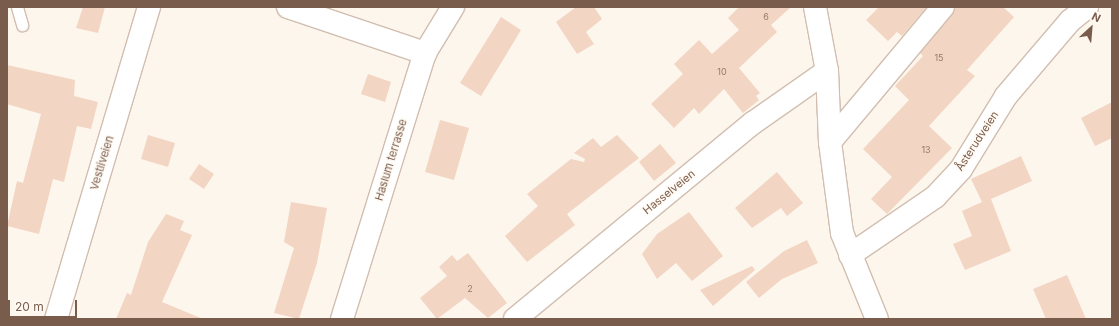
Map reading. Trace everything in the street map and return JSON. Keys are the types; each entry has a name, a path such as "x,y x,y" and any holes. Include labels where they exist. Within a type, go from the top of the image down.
{"street":[{"name":"Vestliveien","path":"56,319 149,7"},
{"path":"288,7 425,53"},
{"name":"Haslum terrasse","path":"342,319 425,53 453,7"},
{"path":"815,7 827,71 830,142 842,233 877,319"},
{"path":"830,142 943,7"},
{"name":"Åsterudveien","path":"850,255 935,197 961,169 1006,96 1070,21 1087,7"},
{"name":"Hasselveien","path":"515,319 753,123 827,71"}],"lane":[{"path":"17,7 22,25"}],"building":[{"path":"83,7 105,7 98,33 76,28"},
{"path":"576,7 594,7 602,19 586,32 594,44 577,54 556,22"},
{"path":"739,7 791,7 771,25 777,32 739,68 760,93 756,96 759,100 743,113 724,89 699,114 694,108 674,128 651,104 683,74 674,64 699,40 712,54 739,30 728,18"},
{"path":"879,7 927,7 902,36 897,32 888,41 866,20"},
{"path":"955,7 1003,7 1014,17 967,70 975,76 929,126 952,148 887,214 871,199 892,177 863,149 909,100 895,86 923,56 920,53"},
{"path":"501,17 521,30 481,96 460,83"},
{"path":"7,65 75,80 74,96 98,102 91,129 77,126 64,182 53,179 39,234 7,226 17,181 23,183 41,114 7,104"},
{"path":"368,74 391,82 385,102 361,94"},
{"path":"1112,102 1112,138 1095,146 1081,118"},
{"path":"440,120 469,128 454,180 425,172"},
{"path":"148,135 175,143 168,167 141,159"},
{"path":"617,135 639,158 567,214 575,225 527,262 505,236 538,206 527,194 571,159 584,162 585,159 574,153 593,138 601,147"},
{"path":"660,144 676,163 654,181 639,162"},
{"path":"1021,156 1032,181 991,199 1011,251 965,270 953,244 972,236 962,211 982,202 971,179"},
{"path":"199,164 214,174 204,189 189,179"},
{"path":"777,172 803,203 787,216 781,208 752,228 735,208"},
{"path":"291,202 327,208 317,263 299,319 274,313 294,248 284,242"},
{"path":"689,212 723,256 692,281 676,263 657,279 642,254 657,234"},
{"path":"166,214 184,221 180,230 192,235 162,302 203,319 116,319 127,293 131,295 148,242"},
{"path":"807,240 818,263 782,279 759,298 746,282 784,251"},
{"path":"468,253 507,303 488,318 465,298 437,319 420,298 447,276 439,267 452,255 457,261"},
{"path":"752,266 755,270 713,306 700,290"},
{"path":"1067,275 1086,319 1046,319 1033,289"}]}
